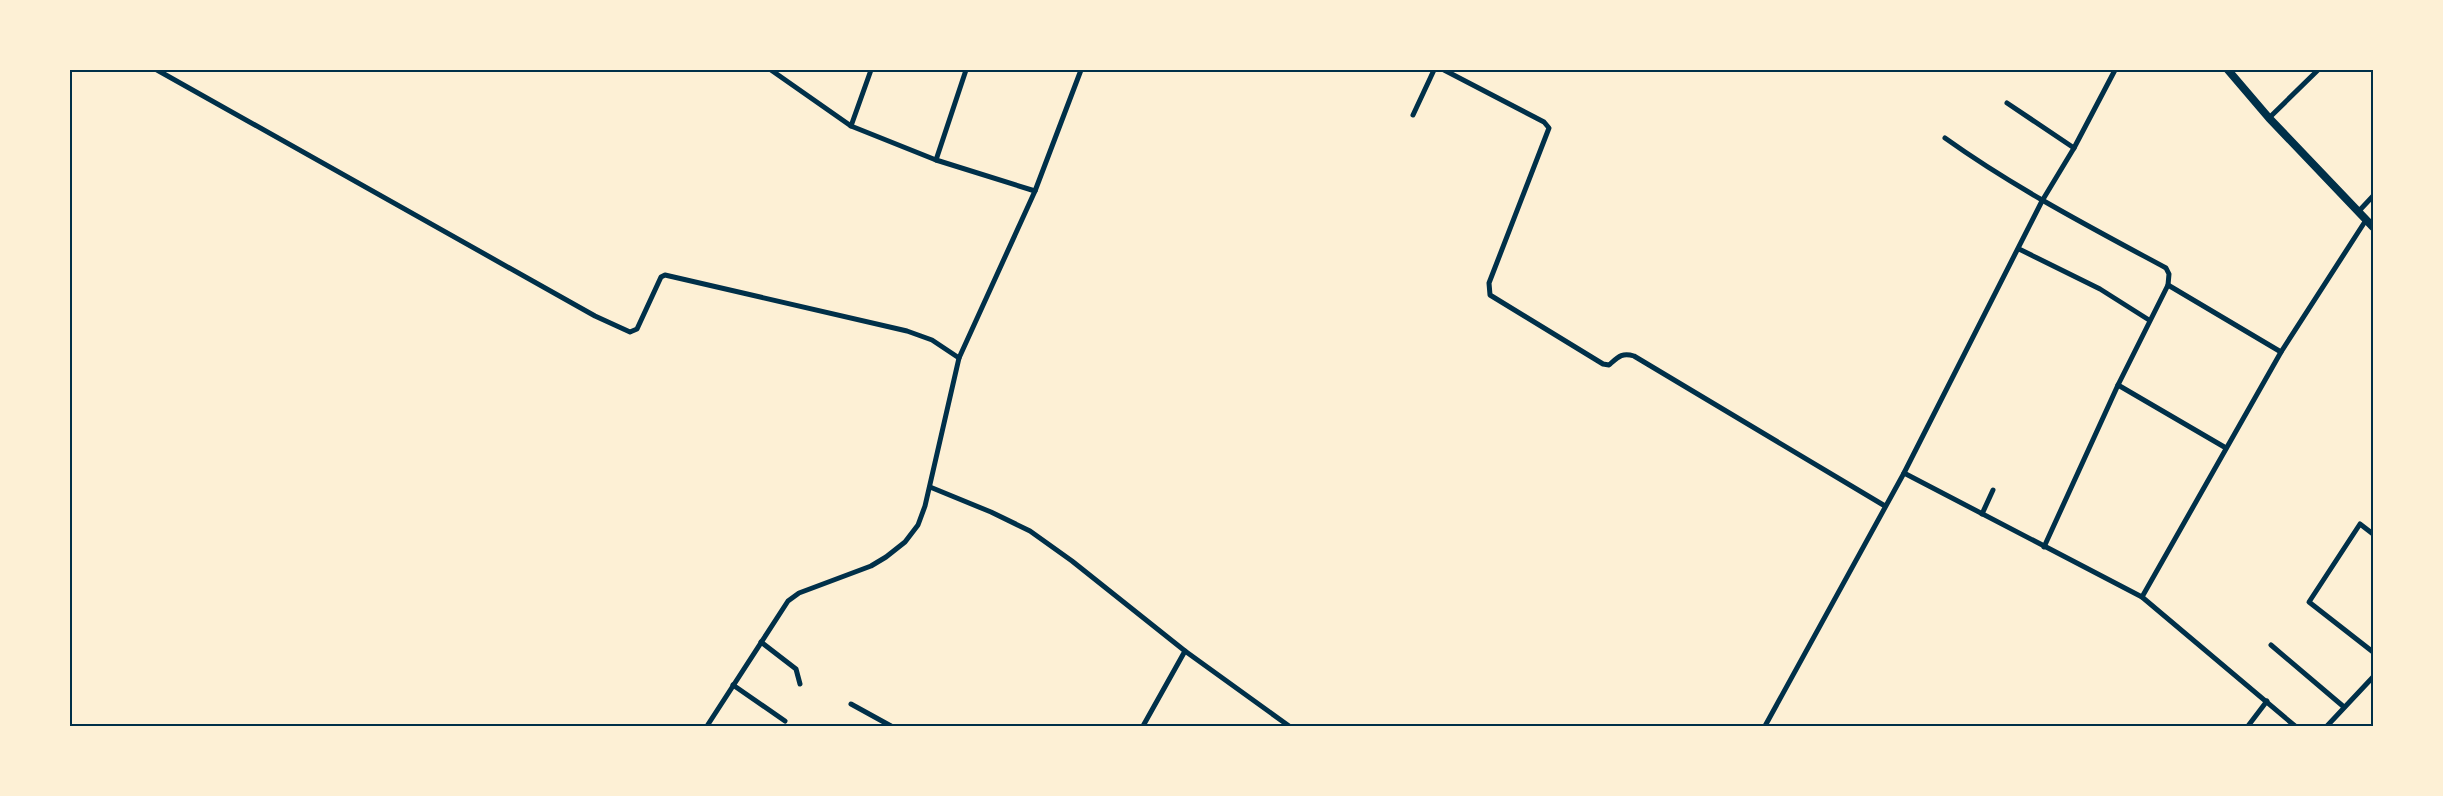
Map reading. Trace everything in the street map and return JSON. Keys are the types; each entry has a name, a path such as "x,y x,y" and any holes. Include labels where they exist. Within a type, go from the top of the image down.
{"main road":[{"path":"2228,70 2269,118 2373,227"}],"street":[{"path":"157,70 595,316 630,332 637,329 660,277 665,275 907,331 932,340 959,358"},
{"path":"771,70 851,126 936,160 1035,190"},
{"path":"851,126 871,70"},
{"path":"936,160 966,70"},
{"path":"707,726 791,598 830,580 871,566 905,542 918,525 930,487 959,358 1035,190 1082,70"},
{"path":"1413,115 1434,70"},
{"path":"1444,70 1544,122 1549,128 1489,283 1490,296 1603,364 1609,365 1625,354 1634,356 1886,506"},
{"path":"1765,726 1904,473 2042,201 2074,148 2116,70"},
{"path":"2269,118 2318,70"},
{"path":"2007,103 2074,148"},
{"path":"1945,138 1988,168 2042,201 2166,268 2170,274 2168,286 2149,320 2118,385 2044,547"},
{"path":"2358,212 2373,196"},
{"path":"2142,598 2282,352 2366,220"},
{"path":"2019,249 2100,289 2149,320"},
{"path":"2168,286 2282,352"},
{"path":"2118,385 2226,448"},
{"path":"1904,473 2142,598 2296,726"},
{"path":"930,487 991,512 1030,531 1072,561 1185,651 1289,726"},
{"path":"1982,514 1993,490"},
{"path":"2373,534 2360,524 2309,602 2373,652"},
{"path":"761,642 796,669 800,684"},
{"path":"2271,645 2344,707"},
{"path":"1143,726 1185,651"},
{"path":"2327,726 2373,677"},
{"path":"733,685 785,721"},
{"path":"2248,726 2267,701"},
{"path":"851,704 891,726"}]}
